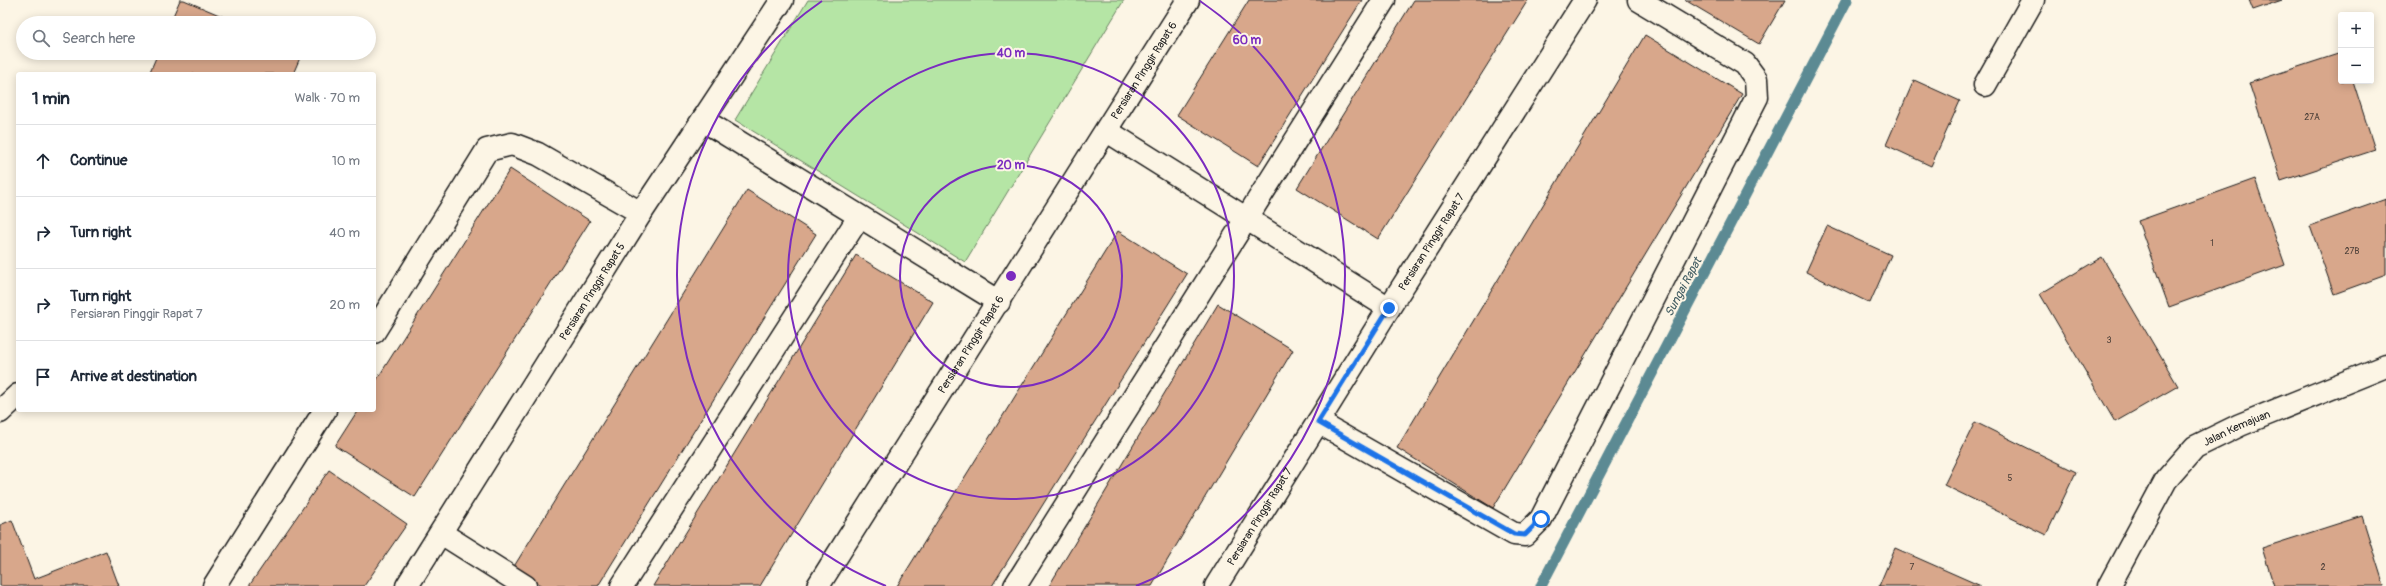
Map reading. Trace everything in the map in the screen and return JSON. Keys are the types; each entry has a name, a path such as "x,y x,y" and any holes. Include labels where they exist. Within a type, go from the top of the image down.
{"street":[{"name":"Persiaran Pinggir Rapat 5","path":"407,586 641,213 782,0"},
{"name":"Persiaran Pinggir Rapat 6","path":"818,586 1107,131 1188,0"},
{"path":"1015,586 1384,0"},
{"name":"Persiaran Pinggir Rapat 7","path":"1216,586 1389,308 1585,0"},
{"path":"1318,422 1514,534 1525,535 1541,519 1757,98 1756,79 1745,64 1639,0"},
{"path":"1985,85 2033,0"},
{"path":"703,120 999,302"},
{"path":"1107,131 1389,308"},
{"path":"376,329 487,150 512,144 538,154 641,213"},
{"path":"622,586 859,217"},
{"name":"Jalan Kemajuan","path":"2109,586 2166,480 2195,447 2240,425 2386,366"},
{"path":"0,412 16,397"},
{"path":"214,586 324,412"},
{"path":"441,532 525,586"}],"green space":[{"path":"808,0 1124,0 965,262 735,120"}],"building":[{"path":"180,0 184,0 222,16 173,16"},
{"path":"1249,0 1362,0 1258,166 1177,115"},
{"path":"1414,0 1528,0 1378,239 1297,188"},
{"path":"1685,0 1785,0 1759,44"},
{"path":"2249,0 2282,0 2253,10"},
{"path":"1645,35 1742,94 1493,508 1397,448"},
{"path":"2338,54 2338,84 2354,84 2375,150 2281,181 2249,83"},
{"path":"155,60 299,60 294,72 150,72"},
{"path":"1914,80 1960,101 1931,166 1886,145"},
{"path":"510,169 590,221 415,497 335,446 357,412 376,412 376,381"},
{"path":"2255,179 2285,265 2169,307 2138,221"},
{"path":"747,190 816,234 598,586 542,586 513,568"},
{"path":"2386,199 2386,275 2334,294 2310,226"},
{"path":"1827,226 1891,255 1870,303 1806,272"},
{"path":"1118,231 1187,274 992,586 897,586"},
{"path":"856,255 933,302 760,586 653,586"},
{"path":"2102,257 2178,386 2115,422 2040,294"},
{"path":"1218,304 1293,350 1152,586 1049,586"},
{"path":"1975,422 2076,472 2046,535 1944,485"},
{"path":"329,470 407,524 364,586 249,586"},
{"path":"2362,516 2384,586 2274,586 2262,548"},
{"path":"12,520 34,579 106,551 119,586 0,586 0,525"},
{"path":"1895,548 1981,586 1879,586"}],"waterway":[{"name":"Sungai Rapat","path":"1541,586 1847,0"}],"route":[{"path":"1389,308 1318,422 1514,534 1525,535 1541,519"}]}
